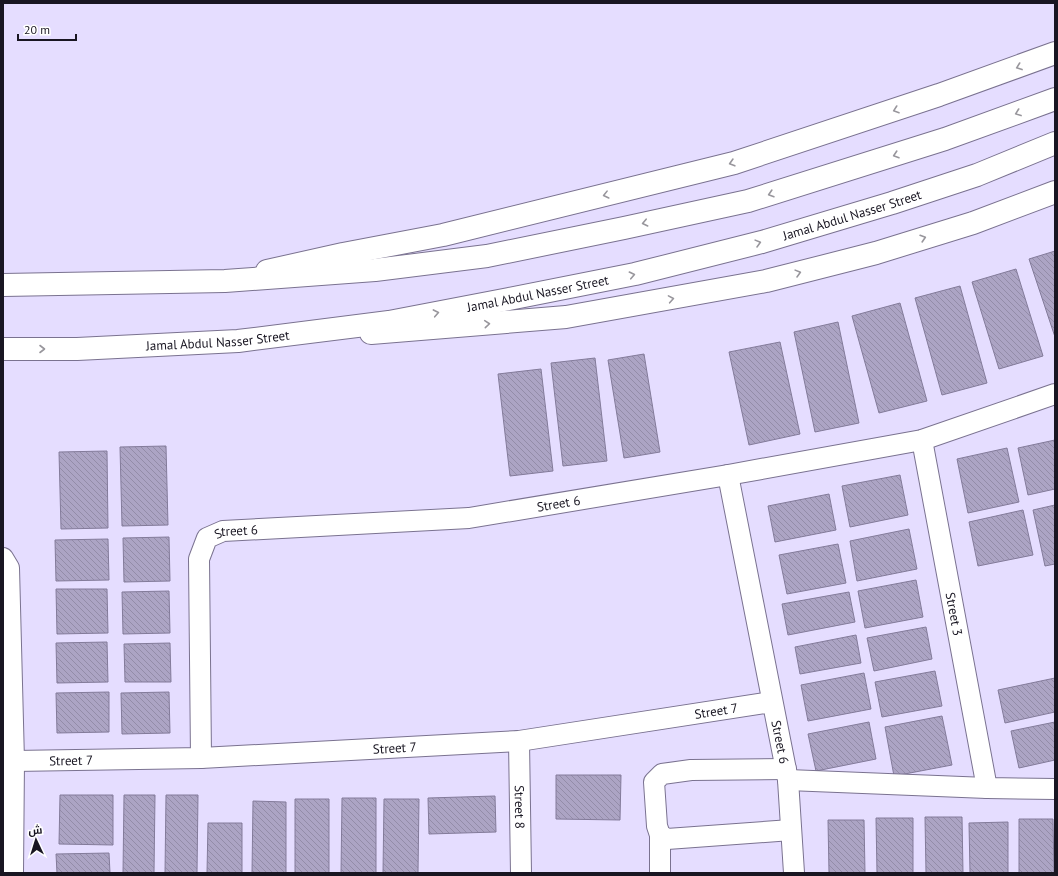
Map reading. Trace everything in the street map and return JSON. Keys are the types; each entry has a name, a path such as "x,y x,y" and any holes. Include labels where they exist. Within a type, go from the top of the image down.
{"main road":[{"path":"225,281 343,254 443,235 734,163 932,98 1055,53"},
{"path":"3,285 225,281 375,270 487,256 624,228 755,198 945,139 1055,99"},
{"name":"Jamal Abdul Nasser Street","path":"3,349 77,349 238,341 388,322 635,274 762,242 892,203 978,175 1055,143"},
{"path":"238,341 298,340 566,317 766,281 884,250 973,222 1055,192"}],"street":[{"path":"728,475 922,440 1055,394"},
{"name":"Street 3","path":"922,440 987,788"},
{"name":"Street 6","path":"201,758 199,559 207,538 223,531 469,518 728,475 787,775 794,873"},
{"path":"3,558 9,568 14,761 13,873"},
{"name":"Street 7","path":"14,761 201,758 519,741 772,702"},
{"name":"Street 8","path":"519,741 521,873"},
{"path":"660,873 660,835 657,826 654,782 662,774 691,770 987,788 1055,789"},
{"path":"660,835 667,839 791,830"}],"building":[{"path":"1055,251 1055,337 1029,259"},
{"path":"1016,269 1043,356 999,369 972,282"},
{"path":"960,286 987,383 942,395 915,298"},
{"path":"900,303 927,401 879,413 852,316"},
{"path":"838,322 859,423 815,432 794,332"},
{"path":"780,342 800,434 749,445 729,352"},
{"path":"644,354 660,452 624,458 608,360"},
{"path":"595,358 607,461 563,466 551,363"},
{"path":"541,369 553,471 510,476 498,374"},
{"path":"1055,440 1055,489 1028,495 1018,448"},
{"path":"166,446 168,525 122,526 120,447"},
{"path":"1007,448 1019,502 968,513 957,459"},
{"path":"107,451 108,528 61,529 59,452"},
{"path":"900,475 908,515 850,527 842,486"},
{"path":"829,494 836,530 775,542 768,506"},
{"path":"1055,505 1055,564 1045,566 1033,510"},
{"path":"1023,510 1033,555 978,566 969,522"},
{"path":"909,529 917,569 857,581 850,541"},
{"path":"169,537 170,581 124,582 123,538"},
{"path":"108,539 109,580 56,581 55,540"},
{"path":"838,544 846,583 787,594 779,555"},
{"path":"916,580 923,617 865,628 858,591"},
{"path":"56,589 107,589 108,633 57,634"},
{"path":"169,591 170,633 123,634 122,592"},
{"path":"849,592 855,622 788,635 782,604"},
{"path":"926,627 932,659 874,671 867,638"},
{"path":"856,635 861,663 800,674 795,647"},
{"path":"107,642 108,682 57,683 56,643"},
{"path":"170,643 171,682 125,682 124,644"},
{"path":"935,671 942,706 882,717 875,682"},
{"path":"864,673 871,709 808,721 801,685"},
{"path":"1055,678 1055,712 1005,723 998,690"},
{"path":"109,692 109,732 57,733 56,693"},
{"path":"169,692 170,733 122,734 121,693"},
{"path":"942,716 952,765 894,776 885,727"},
{"path":"869,722 876,759 816,771 808,734"},
{"path":"1055,722 1055,760 1019,768 1011,731"},
{"path":"556,775 621,775 620,820 556,819"},
{"path":"60,795 113,795 113,845 59,844"},
{"path":"124,795 155,795 154,873 123,873"},
{"path":"166,795 198,795 197,873 165,873"},
{"path":"495,796 496,832 429,834 428,798"},
{"path":"342,798 376,798 376,873 341,873"},
{"path":"295,799 329,799 329,873 295,873"},
{"path":"384,799 419,799 418,873 383,873"},
{"path":"253,801 286,802 286,873 252,873"},
{"path":"925,817 962,817 963,873 926,873"},
{"path":"876,818 913,818 913,873 877,873"},
{"path":"1019,819 1053,819 1054,873 1019,873"},
{"path":"828,820 864,820 865,873 829,873"},
{"path":"1008,822 1008,873 970,873 969,823"},
{"path":"208,823 242,823 242,873 207,873"},
{"path":"109,853 110,873 57,873 56,854"}]}
